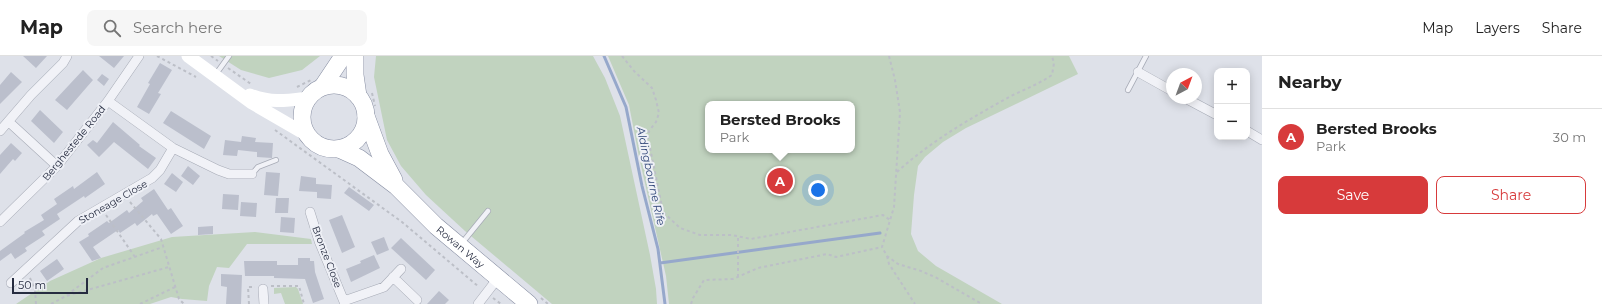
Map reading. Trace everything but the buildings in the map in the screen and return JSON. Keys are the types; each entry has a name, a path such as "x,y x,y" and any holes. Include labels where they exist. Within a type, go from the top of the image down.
{"highway":[{"path":"323,86 343,56"},
{"path":"355,56 355,75 358,96"},
{"path":"332,84 351,89 358,96 365,109 365,126 358,138 348,146 338,149 320,147 313,142 302,126 301,116 307,98 323,86 332,84"},
{"name":"Rowan Way","path":"366,116 380,154 396,186"},
{"name":"Rowan Way","path":"338,149 359,158 396,186 436,226 529,304"}],"street":[{"path":"0,131 31,95 63,63 67,56"},
{"name":"Berghestede Road","path":"0,222 57,166 108,100 139,56"},
{"path":"188,56 283,122 307,135"},
{"path":"1138,72 1166,88"},
{"path":"235,90 265,100 284,101 307,98"},
{"path":"108,100 173,148 229,174 252,174"},
{"path":"1196,104 1214,113"},
{"path":"9,122 57,166"},
{"path":"1250,133 1262,140"},
{"name":"Stoneage Close","path":"11,283 27,270 71,227 152,178 160,170 173,148"},
{"name":"Bronze Close","path":"310,212 319,241 344,303 384,287 401,269"},
{"path":"393,278 417,300"},
{"path":"478,304 498,278"},
{"path":"262,288 264,304"}],"lane":[{"path":"215,75 229,56"},
{"path":"1128,90 1146,56"},
{"path":"252,174 258,167 276,160"},
{"path":"460,246 488,211"}],"path":[{"path":"157,56 197,78"},
{"path":"622,56 634,71 652,88 659,113 656,122 649,131 648,138 663,212 680,228 700,235 738,236 751,239 883,215 890,220"},
{"path":"889,56 895,80 900,112 894,208 882,247 889,264 915,304"},
{"path":"896,173 909,161 964,122 1012,95 1039,83 1052,75 1054,63 1052,56"},
{"path":"269,126 402,222 501,304"},
{"path":"124,195 161,239 179,299 184,304"},
{"path":"101,208 135,257"},
{"path":"738,236 738,277"},
{"path":"51,304 66,296 103,268 163,246"},
{"path":"691,304 704,280 733,279 758,268 827,254 836,257 882,247"},
{"path":"887,256 898,264 937,278 982,304"},
{"path":"66,296 169,267"},
{"path":"27,270 35,290 36,304"},
{"path":"249,304 248,287 262,288 299,286 304,304"},
{"path":"140,304 175,287"}],"green space":[{"path":"219,56 320,56 302,70 269,78 241,70"},
{"path":"376,56 593,56 605,78 620,116 650,255 657,304 552,304 465,231 426,195 401,166 387,140 374,77"},
{"path":"608,56 1069,56 1078,74 966,128 943,142 925,157 918,166 911,234 918,251 936,266 1002,304 669,304 666,276 639,157 629,105"},
{"path":"255,232 311,239 312,244 247,244 229,268 217,267 209,286 207,301 171,297 150,304 16,304 50,281 101,258 172,237"},
{"path":"296,287 303,304 285,304 281,293 274,294 274,288"}],"waterway":[{"name":"Aldingbourne Rife","path":"604,56 626,107 642,186 658,249 665,304"},
{"path":"660,263 880,233"}],"place":[{"name":"Bersted Brooks","path":"780,181"}]}
